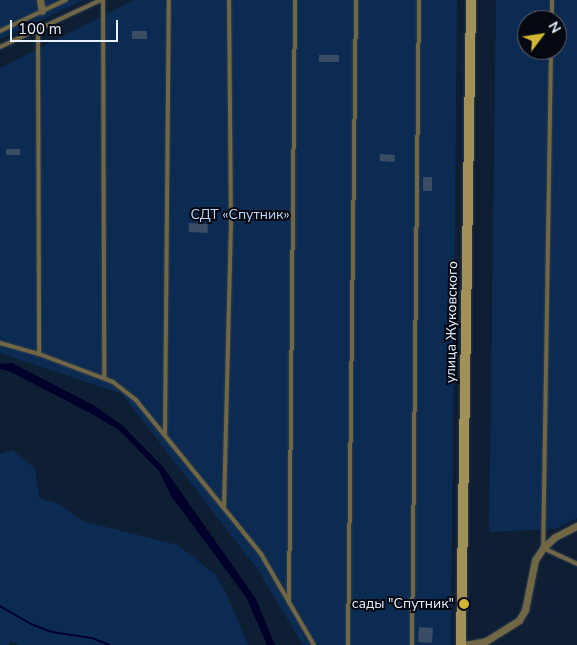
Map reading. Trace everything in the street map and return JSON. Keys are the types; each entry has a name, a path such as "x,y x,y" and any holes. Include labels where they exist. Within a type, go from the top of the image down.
{"main road":[{"name":"улица Жуковского","path":"462,645 471,0"}],"street":[{"path":"40,0 42,11"},
{"path":"462,645 486,641 519,620 525,610 532,569 543,548 555,537 577,526"}],"lane":[{"path":"0,31 66,0"},
{"path":"0,46 102,0 104,378"},
{"path":"165,435 169,0"},
{"path":"224,508 231,226 229,0"},
{"path":"289,603 294,0"},
{"path":"348,645 356,0"},
{"path":"412,645 419,0"},
{"path":"38,29 39,354"},
{"path":"551,60 543,548 577,564"},
{"path":"0,343 39,354 104,378 113,382 136,400 261,554 314,645"}],"green space":[{"path":"0,0 84,0 0,39"},
{"name":"СДТ «Спутник»","path":"134,0 457,0 451,645 303,645 258,570 122,394 0,353 0,68"},
{"path":"496,0 577,0 577,518 555,529 489,532"},
{"path":"12,450 35,468 39,498 57,503 83,521 178,545 216,575 228,597 248,645 20,645 9,641 10,645 0,645 0,454"}],"shaded area":[{"path":"12,363 95,406 123,426 164,468 256,599 275,645 267,645 246,597 172,497 159,471 119,430 9,371 0,369 0,364"}],"building":[{"path":"132,31 147,31 147,39 132,39"},
{"path":"319,55 339,55 339,62 319,62"},
{"path":"6,149 20,149 20,155 6,155"},
{"path":"380,154 395,155 394,162 380,161"},
{"path":"423,177 432,177 432,191 423,191"},
{"path":"189,223 208,224 208,233 189,232"},
{"path":"419,627 433,628 432,643 418,642"}],"waterway":[{"path":"0,606 31,624 52,632 92,638 109,645"}],"place":[{"name":"сады \"Спутник\"","path":"464,604"}]}
